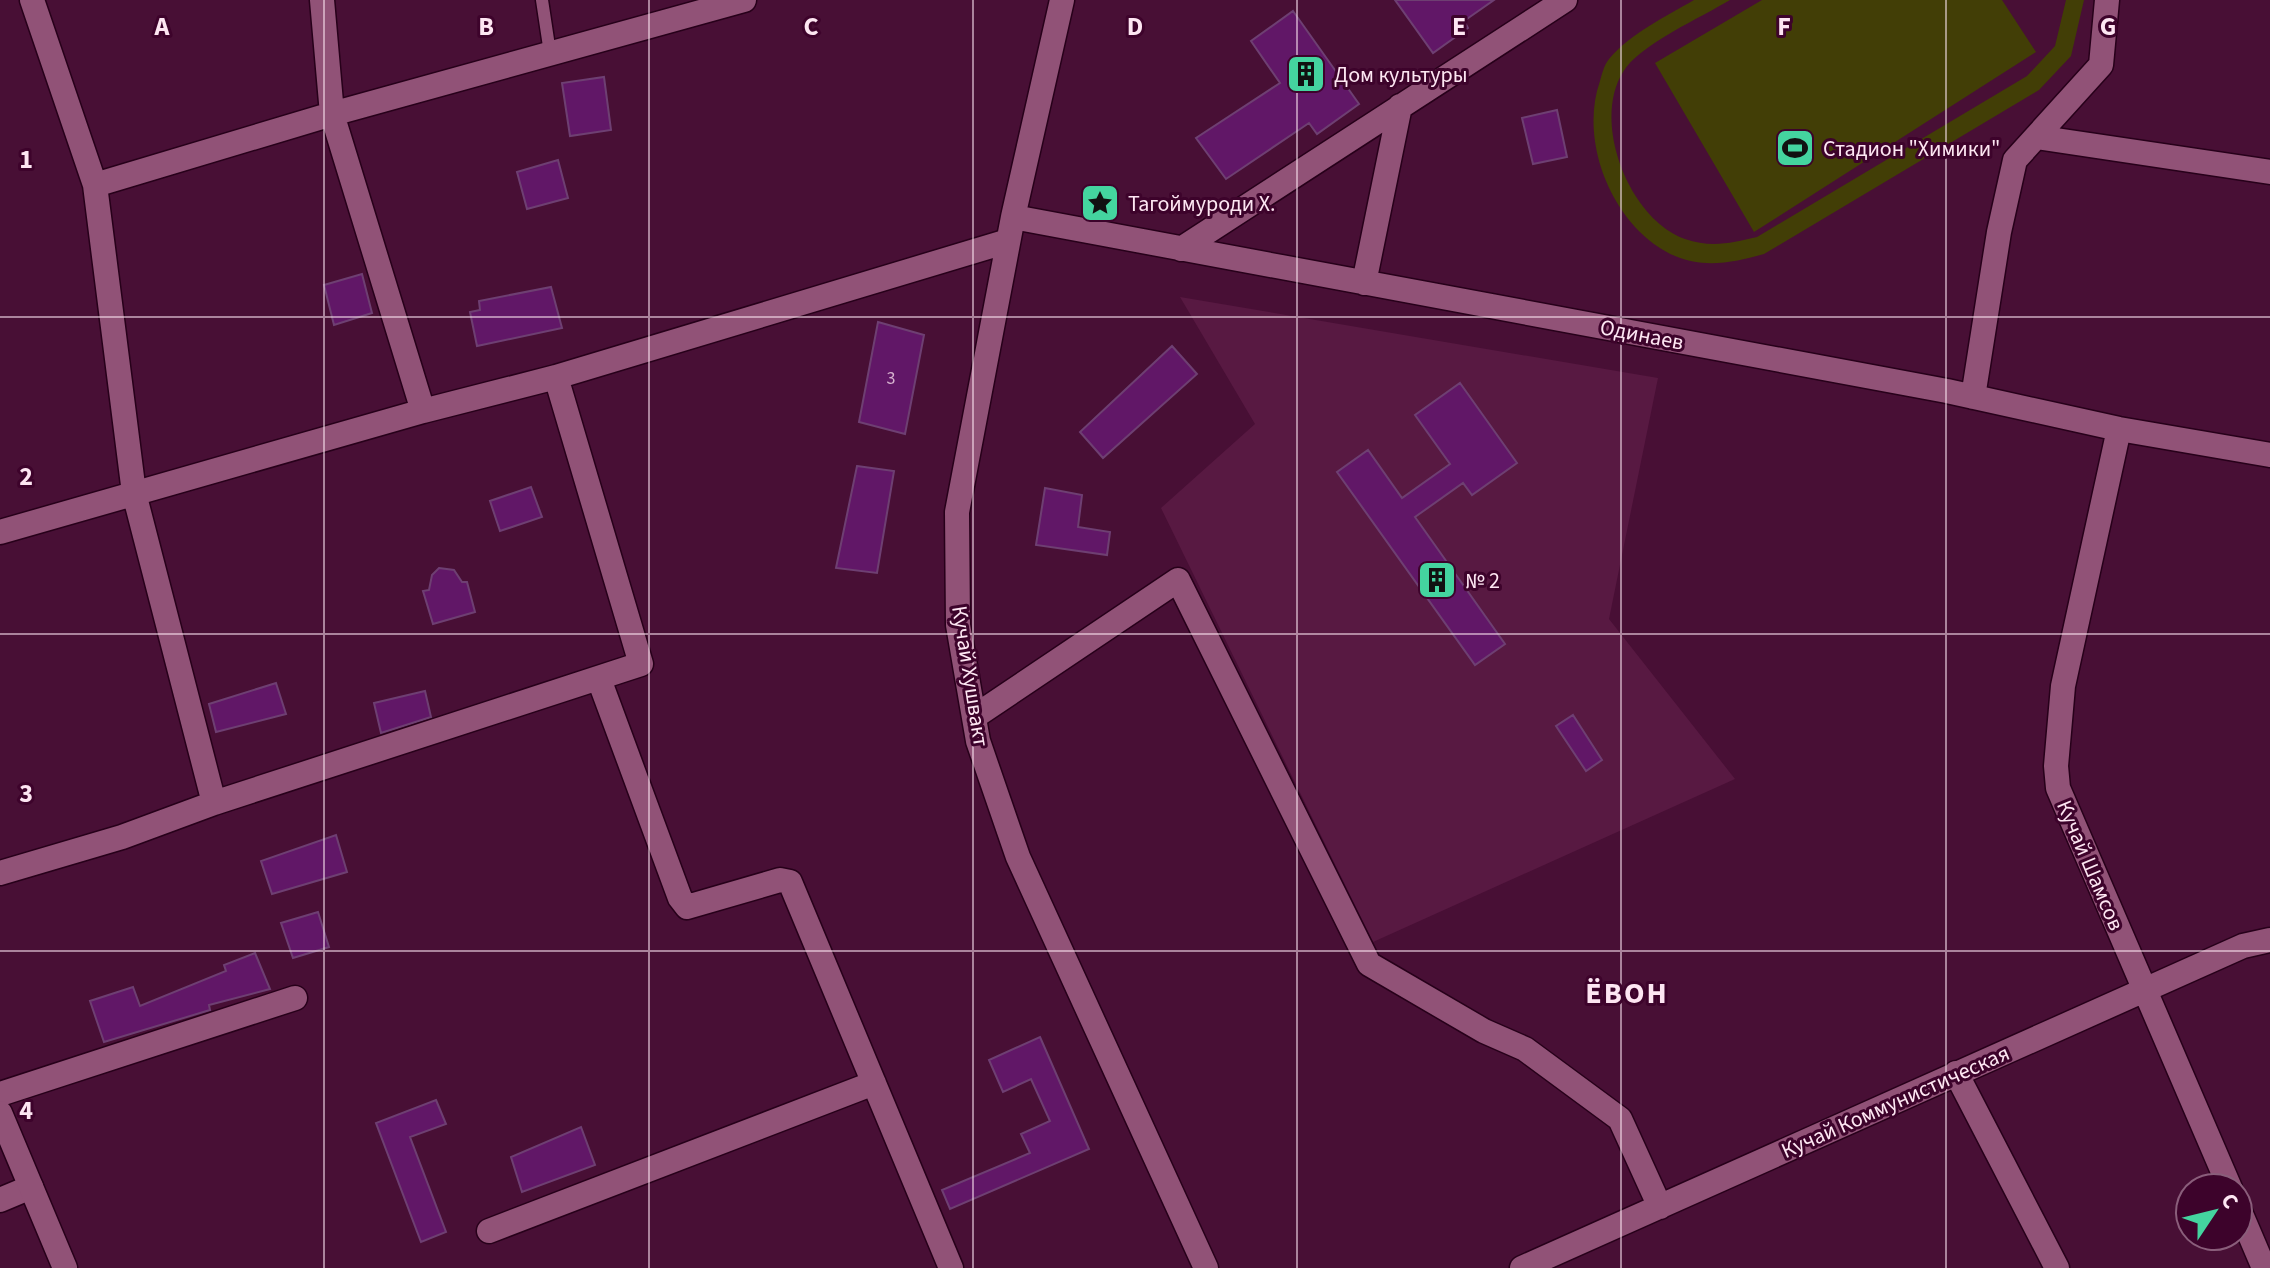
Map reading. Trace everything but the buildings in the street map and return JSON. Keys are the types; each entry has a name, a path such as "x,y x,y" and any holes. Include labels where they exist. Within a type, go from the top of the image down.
{"street":[{"path":"32,0 95,185 134,493 214,803"},
{"path":"322,0 332,114 423,411"},
{"path":"95,185 332,114 744,0"},
{"name":"Кучай Хушвакт","path":"1062,0 1010,229 957,512 958,625 978,741 1018,857 1206,1268"},
{"path":"1181,249 1565,0"},
{"path":"1973,397 1999,232 2015,160 2101,65 2107,0"},
{"path":"1364,283 1400,106"},
{"path":"2036,137 2270,172"},
{"path":"0,532 423,411 556,377 1010,229"},
{"name":"Одинаев","path":"1010,229 1181,249 1973,397 2119,429 2270,455"},
{"path":"0,873 122,837 214,803 641,664 556,377"},
{"name":"Кучай Шамсов","path":"2119,429 2063,686 2056,766 2058,788 2223,1172"},
{"path":"974,717 1178,580 1369,964 1484,1031 1525,1049 1620,1119 1660,1207"},
{"path":"599,679 680,898 687,907 780,880 790,882 951,1268"},
{"name":"Кучай Коммунистическая","path":"1522,1268 2243,946 2270,940"},
{"path":"0,1094 295,998"},
{"path":"1956,1073 2057,1268"},
{"path":"489,1231 874,1083"},
{"path":"0,1113 65,1268"},
{"path":"0,1200 31,1187"},
{"path":"2254,1245 2264,1268"}],"lane":[{"path":"542,0 550,53"}],"shaded area":[{"path":"1694,0 1730,0 1672,32 1631,62 1614,93 1611,117 1621,168 1648,212 1665,228 1685,239 1713,244 1757,237 2027,76 2055,46 2066,0 2084,0 2071,56 2039,90 1764,254 1731,262 1709,263 1675,256 1653,243 1634,226 1606,182 1594,131 1594,105 1609,59 1638,33"},
{"name":"Стадион \"Химики\"","path":"1762,0 2002,0 2036,52 1754,232 1655,63"},
{"path":"1180,297 1658,378 1609,619 1735,779 1373,942 1161,508 1255,424"}],"place":[{"name":"Дом культуры","path":"1306,74"},
{"name":"Стадион \"Химики\"","path":"1795,148"},
{"name":"Тагоймуроди Х.","path":"1100,203"},
{"name":"№ 2","path":"1437,580"}],"district":[{"name":"ЁВОН","path":"1627,993"}]}
